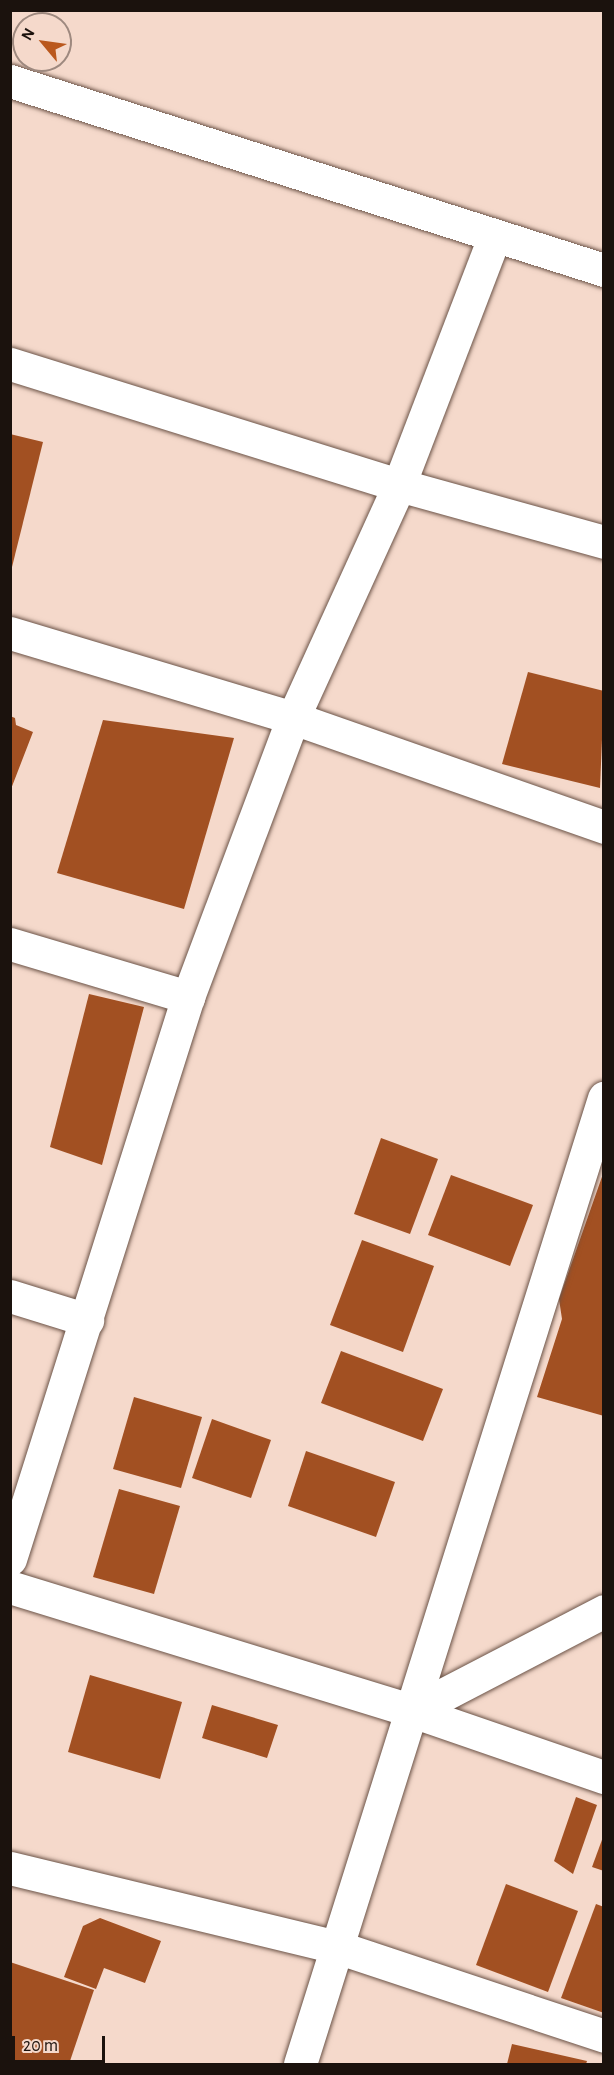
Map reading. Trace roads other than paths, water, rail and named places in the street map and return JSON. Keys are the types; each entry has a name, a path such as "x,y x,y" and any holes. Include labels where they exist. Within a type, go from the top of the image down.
{"street":[{"path":"10,81 603,270"},
{"path":"10,1559 188,997 293,718 399,485 494,237"},
{"path":"10,364 399,485 603,542"},
{"path":"10,633 293,718 603,827"},
{"path":"10,944 188,997"},
{"path":"300,2064 596,1145 603,1098"},
{"path":"10,1296 87,1320"},
{"path":"10,1587 412,1711 603,1777"},
{"path":"412,1711 603,1611"},
{"path":"10,1868 337,1947 603,2036"}]}
